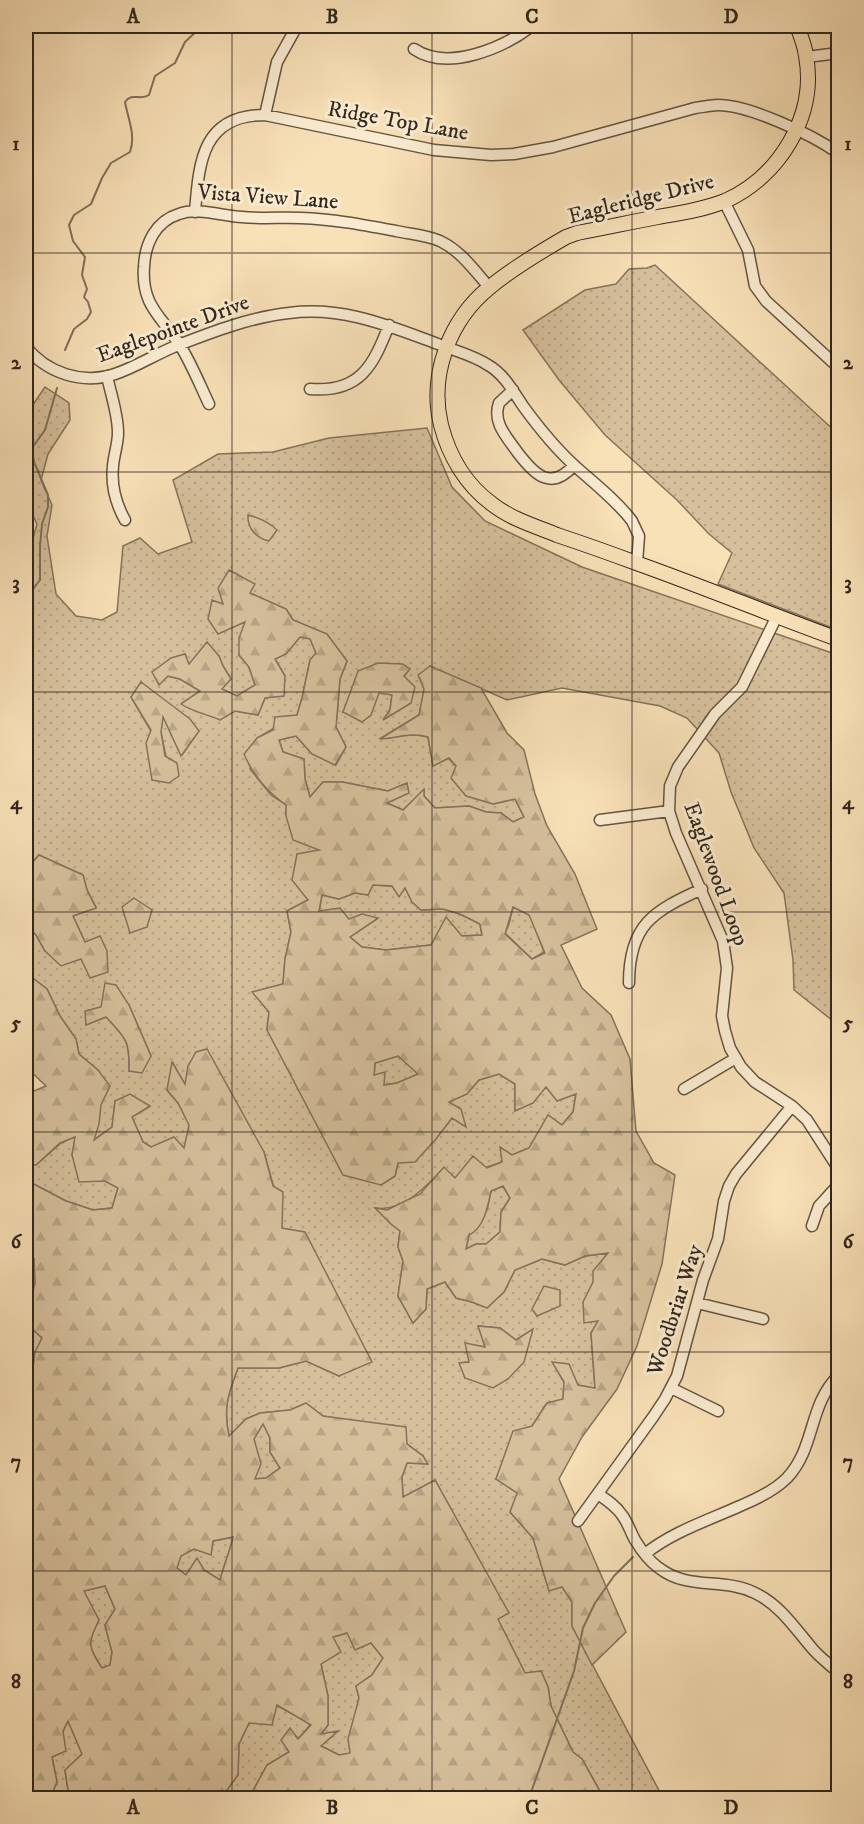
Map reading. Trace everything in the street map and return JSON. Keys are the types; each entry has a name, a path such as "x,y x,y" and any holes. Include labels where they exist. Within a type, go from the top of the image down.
{"main road":[{"name":"Eagleridge Drive","path":"797,26 807,57 805,105 796,130 784,152 765,175 724,201 700,209 614,225 566,237 489,287 465,313 455,328 446,348 438,377 437,401 449,450 462,474 490,503 511,516 527,524 838,639"}],"street":[{"path":"265,115 277,62 297,26"},
{"path":"414,49 426,56 438,59 472,55 512,39 532,26"},
{"path":"627,26 639,26"},
{"path":"807,57 838,54"},
{"name":"Ridge Top Lane","path":"195,212 201,164 208,143 220,129 234,120 251,115 265,115 434,150 491,155 514,154 552,147 695,108 719,105 741,108 796,130 838,153"},
{"path":"724,201 748,250 752,277 758,291 838,368"},
{"name":"Vista View Lane","path":"210,404 179,345 150,303 145,286 144,267 149,241 157,228 173,216 195,212 246,218 341,221 428,237 460,254 489,287"},
{"name":"Eaglepointe Drive","path":"26,347 49,368 64,374 88,378 122,372 179,345 236,325 288,313 313,311 340,313 389,325 474,357 501,375 549,439 632,520 639,536 637,563"},
{"path":"310,389 322,390 338,387 362,374 374,360 389,325"},
{"path":"107,376 118,425 113,466 117,505 126,520"},
{"path":"513,390 499,403 497,418 502,430 530,467 541,477 551,479 565,475 574,465"},
{"name":"Eaglewood Loop","path":"777,616 742,687 715,714 678,767 670,786 669,811 676,833 721,933 727,968 722,1016 727,1038 736,1058 755,1082 792,1106 812,1127 838,1168"},
{"path":"600,820 669,811"},
{"path":"629,983 630,957 635,940 644,925 662,908 702,889"},
{"path":"684,1089 736,1058"},
{"name":"Woodbriar Way","path":"578,1521 653,1417 671,1388 681,1366 703,1280 718,1239 724,1201 729,1186 736,1174 792,1106"},
{"path":"812,1226 819,1206 838,1185"},
{"path":"697,1303 763,1319"},
{"path":"645,1554 663,1541 765,1495 787,1478 804,1453 821,1400 838,1376"},
{"path":"671,1388 717,1411"},
{"path":"598,1494 624,1516 636,1542 661,1569 679,1579 697,1583 734,1585 766,1599 787,1617 823,1659 838,1672"}],"green space":[{"path":"655,265 838,434 838,630 718,584 732,553 605,435 559,380 523,330 585,290 616,284 629,269"},
{"path":"45,387 69,403 70,420 48,454 41,480 52,505 47,536 56,594 76,616 102,620 117,612 123,546 140,538 158,554 192,542 173,480 218,454 273,452 329,438 427,428 452,487 485,521 582,567 838,655 838,1025 794,990 793,960 784,893 754,848 731,792 719,753 687,718 660,706 562,688 507,700 430,666 419,715 381,738 410,735 428,737 433,766 448,758 493,804 515,799 524,817 513,822 501,813 486,812 469,806 435,808 424,796 424,790 403,810 386,803 408,793 407,783 388,791 342,782 323,782 310,797 305,779 304,759 283,752 279,740 296,736 312,754 336,765 346,747 336,727 340,679 347,661 327,634 293,620 286,609 250,593 229,570 246,622 239,655 249,667 255,685 237,696 221,689 231,679 219,656 189,665 185,654 167,676 180,679 200,691 182,703 195,711 220,719 235,711 258,715 265,698 285,676 275,659 286,654 300,637 310,638 316,653 310,660 297,715 257,738 250,769 271,795 286,805 286,816 320,850 308,900 287,911 291,932 285,959 283,984 253,992 269,1012 267,1030 381,1185 395,1176 398,1163 435,1140 453,1117 465,1126 448,1102 467,1094 479,1080 499,1074 515,1084 515,1110 533,1103 546,1086 576,1093 573,1112 562,1125 548,1115 529,1148 512,1155 501,1148 502,1162 455,1178 444,1168 422,1190 405,1202 396,1206 376,1208 400,1231 398,1247 403,1261 398,1296 413,1323 426,1309 427,1289 445,1282 456,1298 487,1308 504,1292 515,1270 542,1259 565,1265 585,1256 609,1253 583,1303 599,1321 591,1333 595,1389 578,1385 553,1363 564,1382 563,1400 547,1403 532,1426 504,1459 496,1479 518,1493 510,1512 533,1538 549,1590 562,1586 572,1602 572,1626 663,1798 604,1798 582,1759 573,1752 551,1706 548,1687 541,1671 525,1673 497,1619 508,1613 435,1480 403,1498 402,1477 407,1463 427,1464 423,1456 407,1444 356,1422 323,1416 306,1403 290,1410 260,1413 246,1419 229,1437 226,1417 228,1401 238,1368 279,1368 306,1361 339,1376 282,1228 282,1217 264,1152 185,1085 173,1063 167,1090 178,1103 190,1125 184,1149 151,1147 143,1142 132,1117 149,1107 115,1101 112,1127 93,1140 99,1114 98,1070 79,1054 76,1039 60,1016 47,989 26,973 26,924 36,935 45,951 85,942 73,916 96,907 87,890 83,875 39,855 26,870 26,563 37,524 26,501 26,415","holes":["410,669 404,676 411,703 384,719 390,710 392,694 378,693 343,712 349,700","141,682 199,731 182,755 163,715 161,732 166,757 131,697","129,1005 151,1056 129,1071 127,1046 113,1024 106,1017 86,1025 86,1011 101,1007","479,1326 500,1328 516,1340 532,1330 530,1338 465,1378 460,1363 469,1362 485,1347"]},
{"path":"248,515 264,521 277,530 269,541 253,532"},
{"path":"229,570 255,584 250,593 286,609 293,620 327,634 347,661 340,679 336,727 346,747 335,765 312,754 296,736 279,740 283,752 304,759 305,779 310,797 323,782 342,782 388,791 407,783 409,793 387,803 403,810 424,789 424,796 435,808 469,806 486,812 501,813 513,822 524,817 515,799 493,804 466,796 451,778 456,766 449,758 433,766 428,737 410,735 380,739 419,715 424,689 418,675 430,666 481,688 507,733 524,750 535,794 547,826 575,874 597,929 561,945 582,988 611,1015 630,1059 636,1131 654,1163 675,1175 662,1264 637,1346 617,1389 582,1437 559,1479 626,1632 592,1665 572,1626 572,1602 562,1587 549,1591 533,1538 510,1512 517,1493 496,1479 513,1431 532,1426 547,1403 563,1399 564,1382 552,1362 569,1364 578,1385 595,1388 591,1333 598,1321 584,1323 583,1302 593,1282 593,1271 608,1253 585,1256 565,1265 542,1259 515,1270 504,1292 487,1308 456,1298 445,1282 427,1289 426,1309 413,1323 398,1296 403,1261 398,1247 400,1231 375,1208 387,1210 420,1194 444,1167 455,1178 473,1156 487,1168 502,1162 500,1147 512,1155 529,1148 548,1115 562,1125 573,1112 576,1094 557,1101 546,1087 533,1103 515,1111 515,1084 499,1074 479,1080 467,1094 449,1102 461,1109 466,1127 452,1118 415,1162 398,1163 395,1176 381,1185 343,1175 267,1030 269,1012 252,992 283,984 285,959 291,932 287,911 308,900 292,880 297,854 319,850 293,840 286,816 286,805 261,782 244,754 257,738 273,730 275,717 297,715 310,660 316,653 310,639 300,637 286,654 275,659 285,676 284,696 265,698 258,715 235,711 220,720 181,704 200,691 180,679 168,676 159,685 152,672 171,658 185,654 189,664 207,642 219,656 231,679 222,689 237,696 255,685 249,667 239,655 239,638 245,622 218,634 208,619 212,600 223,604 218,588","holes":["373,885 392,886 399,897 405,888 412,902 421,910 443,909 460,914 480,924 482,935 462,936 446,917 431,945 386,950 362,947 350,937 378,918 362,914 349,919 340,908 319,911 322,895 339,899 355,893 368,895","513,907 529,915 545,953 532,959 505,934","398,1056 418,1074 397,1083 384,1085 385,1072 374,1075 375,1063","503,1186 510,1198 501,1212 500,1232 486,1244 476,1244 466,1249 469,1235 474,1232 485,1216 491,1191"]},
{"path":"378,663 403,664 410,669 404,676 415,687 411,703 383,720 390,710 392,695 379,693 371,715 362,722 343,712 358,671"},
{"path":"141,682 190,719 199,731 181,756 163,717 161,732 165,756 177,763 179,776 169,783 152,780 146,743 151,730 131,697"},
{"path":"39,855 83,875 96,908 73,916 85,942 100,936 107,951 108,972 90,978 81,959 61,966 45,951 36,935 26,924 26,870"},
{"path":"373,885 405,887 412,902 421,910 443,909 460,914 480,924 482,935 462,936 431,945 386,950 362,947 350,937 377,919 349,919 319,912 322,895 339,899 355,893 368,895"},
{"path":"134,898 152,910 147,927 130,933 122,907"},
{"path":"513,907 530,915 544,952 532,959 505,933"},
{"path":"26,973 47,989 60,1016 76,1039 79,1054 98,1070 110,1086 101,1105 94,1140 112,1127 115,1101 130,1094 150,1106 132,1117 143,1142 151,1147 174,1137 184,1148 189,1125 178,1103 167,1090 172,1062 185,1084 188,1066 196,1052 207,1049 264,1152 273,1186 283,1192 282,1228 305,1232 372,1362 339,1376 306,1361 279,1368 238,1368 228,1401 226,1417 229,1436 246,1419 260,1413 290,1410 306,1403 323,1416 406,1427 407,1444 423,1456 428,1464 407,1463 402,1477 403,1497 435,1480 509,1613 498,1619 525,1673 541,1671 548,1687 551,1706 573,1752 582,1759 603,1797 588,1798 584,1791 570,1798 249,1798 267,1765 289,1752 281,1740 290,1728 298,1739 311,1725 277,1705 272,1725 249,1723 239,1744 238,1775 221,1798 65,1798 68,1790 65,1770 82,1754 68,1721 63,1731 66,1751 52,1757 57,1782 50,1798 26,1798 26,1409 35,1352 42,1338 26,1323 35,1283 34,1258 26,1258 26,1180 66,1201 93,1210 112,1208 118,1188 105,1181 79,1182 72,1155 75,1137 60,1143 36,1165 26,1163 26,1091 29,1093 46,1086 26,1067 26,1027 31,1024 33,1013 26,1007","holes":["263,1424 270,1438 270,1452 280,1468 266,1478 255,1479 261,1464 254,1439","233,1537 220,1580 204,1570 197,1558 186,1575 177,1568 181,1556 194,1549 211,1555 213,1541","105,1586 115,1609 105,1625 112,1652 110,1665 102,1668 91,1644 99,1620 84,1591","347,1633 355,1650 371,1643 383,1658 372,1675 356,1686 359,1698 348,1739 350,1753 339,1755 321,1746 338,1731 321,1734 328,1725 328,1696 321,1664 341,1652 333,1637"]},
{"path":"105,983 116,985 129,1005 151,1056 142,1073 129,1071 129,1053 125,1041 106,1017 86,1025 85,1011 101,1007"},
{"path":"398,1056 419,1074 397,1083 384,1085 374,1075 375,1063"},
{"path":"76,1136 72,1155 105,1181 118,1188 112,1208 93,1210 66,1201 26,1180 26,1163 36,1165 61,1143"},
{"path":"503,1186 510,1198 501,1212 500,1232 486,1244 476,1244 466,1249 469,1235 487,1210 491,1191"},
{"path":"26,1258 34,1258 35,1283 26,1318"},
{"path":"544,1286 560,1290 560,1306 537,1316 532,1309"},
{"path":"26,1323 42,1338 34,1364 26,1409"},
{"path":"478,1326 500,1328 516,1340 533,1329 524,1362 508,1379 493,1388 465,1378 459,1363 469,1362 465,1343 485,1347"},
{"path":"263,1423 270,1438 270,1452 280,1468 266,1478 255,1479 254,1439"},
{"path":"234,1537 220,1580 204,1570 197,1559 186,1575 177,1568 180,1556 194,1549 211,1554 213,1541"},
{"path":"105,1586 115,1609 105,1625 112,1652 110,1666 102,1668 90,1644 99,1620 83,1591"},
{"path":"347,1633 371,1643 383,1658 372,1675 356,1686 359,1698 350,1754 339,1755 321,1746 337,1732 321,1735 328,1725 328,1696 321,1664 333,1637"},
{"path":"276,1705 311,1724 298,1739 290,1729 282,1740 289,1752 267,1765 249,1798 221,1798 238,1775 239,1744 249,1723"},
{"path":"68,1720 82,1754 65,1771 68,1790 65,1798 50,1798 57,1782 52,1757"}],"waterway":[{"path":"65,350 74,329 87,319 91,312 84,297 87,289 82,275 85,257 73,241 69,225 74,215 91,204 111,163 130,152 132,133 125,102 133,97 149,95 155,76 175,63 185,42 202,26"},
{"path":"26,598 40,580 42,524 48,507 48,495 34,462 32,448 45,430 57,388"},
{"path":"529,1798 574,1671 583,1628 595,1603 614,1576 633,1557"}]}
